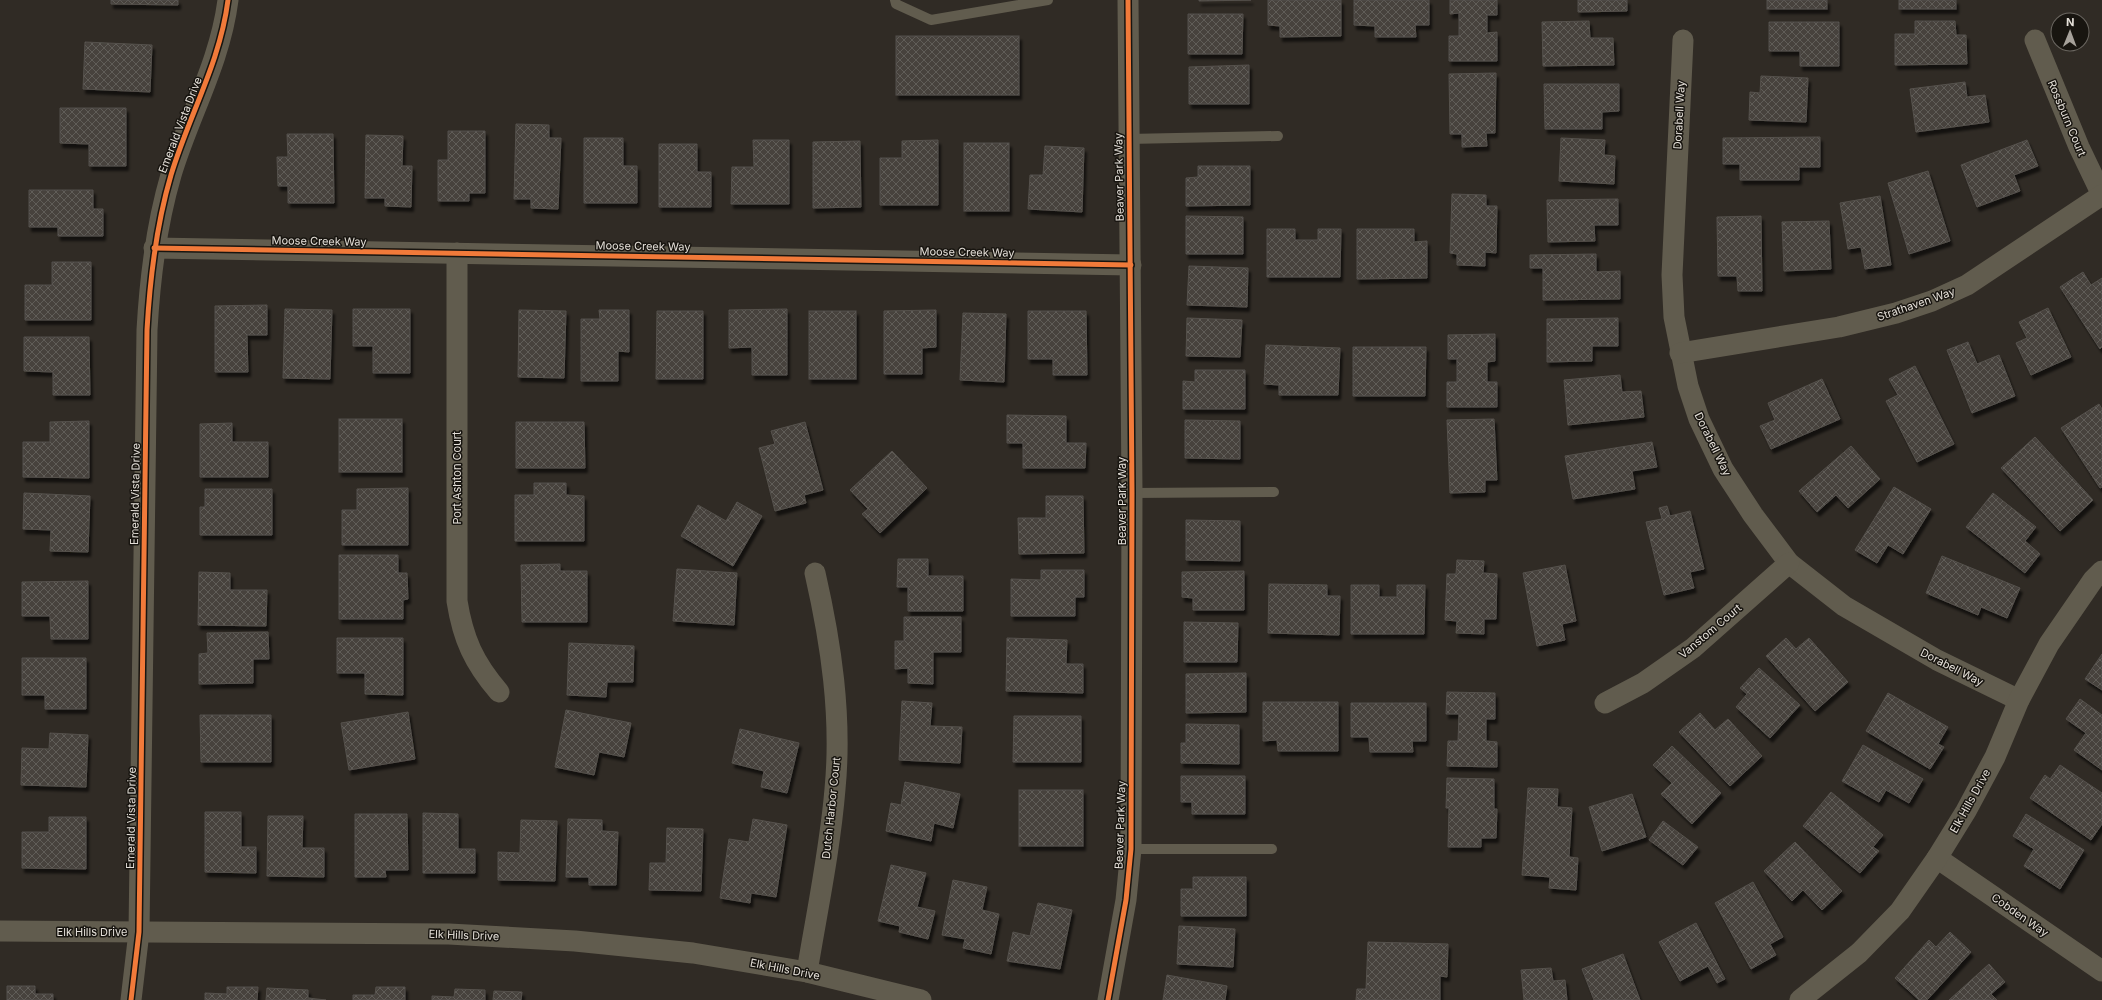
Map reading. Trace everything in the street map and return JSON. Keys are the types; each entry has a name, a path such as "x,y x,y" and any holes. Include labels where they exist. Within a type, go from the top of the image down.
{"street":[{"name":"Emerald Vista Drive","path":"131,1000 139,932 147,330 154,248 171,175 207,83 219,46 228,0"},
{"name":"Beaver Park Way","path":"1108,1000 1126,900 1131,849 1132,493 1128,0"},
{"name":"Dorabell Way","path":"1683,40 1672,275 1674,317 1680,353 1688,386 1699,419 1723,470 1753,515 1789,563 1844,606 1936,660 2019,700"},
{"name":"Rossburn Court","path":"2035,40 2079,147 2102,195"},
{"name":"Strathaven Way","path":"1680,353 1839,327 1896,313 1932,301 1967,285 2102,195"},
{"name":"Moose Creek Way","path":"154,248 1131,265"},
{"name":"Port Ashton Court","path":"457,253 457,602 461,627 470,651 484,675 499,692"},
{"name":"Vanstom Court","path":"1604,703 1643,683 1693,648 1789,563"},
{"name":"Elk Hills Drive","path":"1800,1000 1859,953 1900,911 1937,858 1966,811 1991,763 2019,700 2049,644 2093,580 2102,571"},
{"name":"Dutch Harbor Court","path":"807,972 830,833 835,788 837,744 835,687 826,620 815,573"},
{"name":"Cobden Way","path":"1937,858 2102,971"},
{"name":"Elk Hills Drive","path":"0,932 449,934 575,940 693,953 807,972 921,1000"}],"lane":[{"path":"895,0 896,4 931,20 1048,0"},
{"path":"1128,139 1278,136"},
{"path":"1132,493 1274,492"},
{"path":"1131,849 1272,849"}],"building":[{"path":"111,0 178,0 178,5 111,4"},
{"path":"1199,0 1251,0 1199,1"},
{"path":"1268,0 1341,0 1341,36 1280,37 1280,26 1268,25"},
{"path":"1354,0 1429,0 1429,25 1415,25 1416,37 1375,37 1375,26 1354,25"},
{"path":"1450,0 1497,0 1497,15 1487,15 1487,33 1497,32 1497,61 1449,61 1449,36 1459,36 1459,13 1450,14"},
{"path":"1578,0 1627,0 1627,11 1578,12"},
{"path":"1767,0 1827,0 1827,9 1767,9"},
{"path":"1899,0 1956,0 1956,9 1899,9"},
{"path":"1188,14 1243,14 1242,54 1188,54"},
{"path":"1589,21 1590,38 1613,38 1614,65 1543,66 1542,22"},
{"path":"1915,21 1955,21 1956,35 1966,35 1967,64 1895,65 1895,34 1915,34"},
{"path":"1769,22 1839,22 1839,66 1800,66 1800,51 1769,51"},
{"path":"896,36 1019,36 1019,95 896,95"},
{"path":"85,42 152,45 150,92 83,89"},
{"path":"1249,65 1249,104 1189,104 1189,67"},
{"path":"1496,73 1495,133 1486,133 1487,146 1462,147 1462,134 1450,134 1449,74"},
{"path":"1761,76 1808,78 1806,122 1749,120 1750,92 1760,93"},
{"path":"1965,82 1967,97 1985,95 1989,122 1916,132 1910,89"},
{"path":"1544,84 1619,84 1619,111 1602,112 1602,129 1545,129"},
{"path":"60,108 126,108 126,166 89,166 89,144 60,143"},
{"path":"516,124 549,125 549,138 561,138 558,209 531,208 531,199 514,199"},
{"path":"448,131 485,131 485,193 469,193 469,201 438,201 438,160 448,160"},
{"path":"287,134 333,134 334,203 288,203 288,186 278,186 277,157 288,157"},
{"path":"366,135 403,136 402,166 412,166 411,207 385,206 385,198 365,198"},
{"path":"1820,137 1820,167 1799,167 1799,180 1740,180 1740,164 1723,164 1723,138"},
{"path":"584,138 623,138 623,166 637,166 637,203 584,203"},
{"path":"1561,138 1605,140 1604,155 1615,156 1614,184 1559,181"},
{"path":"753,140 789,140 789,204 731,204 732,167 754,167"},
{"path":"938,140 938,205 880,205 880,158 902,158 902,141"},
{"path":"2027,140 2038,166 2014,175 2020,191 1977,207 1961,165"},
{"path":"860,141 861,207 813,208 813,142"},
{"path":"964,143 1009,143 1009,211 964,211"},
{"path":"659,144 697,144 697,172 711,172 711,207 659,207"},
{"path":"1045,146 1084,148 1082,212 1028,209 1030,175 1043,175"},
{"path":"1198,166 1250,166 1250,205 1186,206 1186,178 1198,177"},
{"path":"1928,171 1950,241 1909,254 1888,183"},
{"path":"29,190 93,190 93,209 103,209 103,236 58,236 58,227 29,227"},
{"path":"1452,194 1486,195 1486,206 1497,206 1496,253 1485,252 1485,266 1457,265 1457,254 1450,253"},
{"path":"1880,196 1891,265 1865,269 1861,247 1848,249 1840,203"},
{"path":"1618,199 1618,225 1594,225 1595,241 1548,242 1547,200"},
{"path":"1186,216 1243,217 1243,254 1186,254"},
{"path":"1761,216 1762,291 1738,291 1737,276 1718,276 1717,217"},
{"path":"1829,221 1831,269 1784,271 1782,222"},
{"path":"1267,229 1295,229 1295,240 1318,240 1318,229 1341,229 1340,277 1267,277"},
{"path":"1357,229 1414,229 1414,242 1427,241 1427,278 1357,279"},
{"path":"1596,254 1596,272 1620,271 1620,299 1543,300 1543,268 1530,268 1530,255"},
{"path":"52,262 91,262 91,320 25,320 25,285 52,285"},
{"path":"1189,266 1248,268 1247,307 1187,305"},
{"path":"2083,272 2091,285 2102,278 2102,347 2100,349 2060,287"},
{"path":"267,305 267,335 247,335 248,372 215,372 215,306"},
{"path":"2048,308 2071,357 2031,375 2016,343 2027,338 2019,322"},
{"path":"285,309 332,310 330,379 283,378"},
{"path":"353,309 410,309 410,373 373,373 373,346 353,346"},
{"path":"787,309 787,375 752,375 752,347 729,348 729,310"},
{"path":"519,310 566,311 564,378 518,377"},
{"path":"599,310 629,310 629,352 618,351 618,381 581,381 581,319 600,319"},
{"path":"936,310 936,347 922,348 922,374 884,374 884,311"},
{"path":"657,311 703,311 703,379 656,379"},
{"path":"809,311 856,311 856,379 809,379"},
{"path":"1028,311 1086,311 1087,375 1053,375 1053,359 1028,359"},
{"path":"963,313 1006,314 1004,382 960,380"},
{"path":"1187,318 1242,320 1240,357 1186,356"},
{"path":"1618,318 1618,346 1592,346 1592,361 1547,362 1547,319"},
{"path":"1495,334 1495,361 1487,362 1487,382 1497,382 1497,407 1447,407 1447,382 1457,382 1457,359 1448,359 1448,335"},
{"path":"24,337 89,337 90,395 53,395 53,372 24,371"},
{"path":"1968,342 1977,364 1999,355 2015,396 1972,413 1947,350"},
{"path":"1266,345 1340,348 1338,395 1279,395 1279,385 1264,384"},
{"path":"1353,347 1426,347 1425,396 1353,396"},
{"path":"1915,366 1954,444 1917,462 1886,401 1898,395 1889,379"},
{"path":"1195,370 1245,370 1245,409 1183,409 1183,381 1195,382"},
{"path":"1620,375 1622,392 1641,391 1644,417 1568,425 1564,380"},
{"path":"1822,379 1840,419 1771,449 1760,426 1775,420 1768,403"},
{"path":"2099,404 2102,409 2102,487 2100,488 2061,428"},
{"path":"1007,415 1066,416 1066,443 1086,443 1085,468 1023,468 1023,443 1007,443"},
{"path":"339,419 402,419 402,472 339,472"},
{"path":"1494,419 1497,480 1485,480 1485,492 1450,493 1447,420"},
{"path":"1185,420 1240,421 1240,459 1185,458"},
{"path":"89,421 89,478 23,477 23,442 50,442 50,422"},
{"path":"516,422 584,422 585,468 516,468"},
{"path":"805,422 823,490 804,495 806,503 775,511 759,448 775,444 771,431"},
{"path":"232,423 232,442 268,442 268,477 200,477 200,424"},
{"path":"2035,437 2093,500 2060,531 2001,468"},
{"path":"1652,442 1657,467 1632,471 1635,489 1573,499 1565,456"},
{"path":"1851,446 1880,479 1848,508 1836,495 1817,512 1799,491"},
{"path":"892,451 927,488 880,533 862,514 868,509 850,490"},
{"path":"534,483 566,483 566,495 584,496 584,541 515,541 515,495 534,495"},
{"path":"1894,487 1931,509 1903,554 1888,545 1877,563 1855,550"},
{"path":"408,488 408,545 342,545 342,510 357,510 357,489"},
{"path":"205,489 272,489 272,535 200,535 200,507 205,507"},
{"path":"24,493 90,496 88,552 50,551 51,530 23,529"},
{"path":"1993,493 2036,527 2025,541 2040,554 2025,573 1966,527"},
{"path":"1046,496 1083,496 1084,553 1019,554 1018,518 1046,518"},
{"path":"737,502 762,516 733,566 681,536 698,505 726,521"},
{"path":"1667,506 1670,516 1690,511 1704,569 1690,572 1694,588 1664,595 1646,522 1662,519 1659,508"},
{"path":"1186,520 1240,521 1240,561 1186,560"},
{"path":"339,555 398,555 398,573 407,573 408,599 403,600 403,619 339,619"},
{"path":"1942,556 2020,588 2007,618 1981,607 1978,615 1926,593"},
{"path":"898,559 928,559 928,576 963,576 963,611 908,611 908,587 897,587"},
{"path":"1457,560 1484,561 1483,573 1497,574 1496,619 1484,619 1484,634 1456,633 1457,621 1445,620 1447,574 1456,574"},
{"path":"560,564 560,571 587,571 587,622 522,622 521,565"},
{"path":"1565,565 1576,621 1562,624 1565,640 1537,646 1523,573"},
{"path":"677,569 737,573 734,625 673,621"},
{"path":"1041,570 1084,570 1084,597 1075,597 1075,616 1011,616 1011,579 1041,580"},
{"path":"1244,571 1244,610 1193,610 1193,598 1182,597 1182,572"},
{"path":"199,572 230,573 230,590 267,590 266,626 198,625"},
{"path":"88,581 88,639 51,639 50,616 22,616 22,582"},
{"path":"1269,584 1327,585 1327,596 1340,596 1339,635 1268,633"},
{"path":"1351,585 1379,585 1379,597 1397,597 1397,585 1425,585 1424,634 1351,634"},
{"path":"904,617 961,617 961,652 933,652 933,684 908,683 908,668 895,669 895,641 904,641"},
{"path":"1184,622 1238,623 1237,662 1184,662"},
{"path":"268,632 269,659 253,659 253,683 199,684 199,654 208,653 207,633"},
{"path":"337,638 403,638 403,695 365,694 365,673 337,673"},
{"path":"1007,638 1067,640 1066,664 1083,664 1083,693 1006,691"},
{"path":"1786,638 1796,649 1809,638 1848,682 1815,711 1766,656"},
{"path":"569,643 634,646 633,682 607,682 606,697 567,695"},
{"path":"2102,654 2102,690 2085,679"},
{"path":"22,658 86,658 86,709 45,709 45,695 22,695"},
{"path":"1759,668 1800,705 1770,738 1736,707 1747,694 1740,688"},
{"path":"1246,673 1246,712 1186,713 1186,674"},
{"path":"1447,692 1495,693 1495,719 1486,719 1486,741 1497,742 1497,767 1447,766 1448,741 1458,741 1459,714 1446,714"},
{"path":"1888,693 1948,727 1938,744 1944,747 1930,769 1866,731"},
{"path":"2080,699 2102,715 2102,770 2074,750 2086,733 2066,719"},
{"path":"902,701 932,703 930,726 962,727 960,763 899,760"},
{"path":"1263,702 1338,702 1338,751 1278,751 1277,740 1263,741"},
{"path":"1351,703 1426,703 1426,741 1412,741 1413,752 1370,752 1369,737 1351,737"},
{"path":"566,710 631,723 624,757 599,752 594,775 555,767"},
{"path":"408,712 415,759 349,770 341,723"},
{"path":"1700,713 1715,730 1728,719 1762,756 1730,786 1679,732"},
{"path":"200,715 271,715 271,762 201,762"},
{"path":"1014,716 1081,716 1081,762 1013,762"},
{"path":"1186,724 1239,725 1239,764 1181,763 1181,743 1186,743"},
{"path":"740,729 799,743 787,793 761,787 764,771 732,763"},
{"path":"50,733 88,735 86,787 21,785 22,748 49,749"},
{"path":"1863,745 1923,779 1909,803 1886,790 1879,802 1842,781"},
{"path":"1672,746 1721,793 1692,824 1661,794 1672,783 1653,765"},
{"path":"2060,765 2102,793 2102,824 2091,840 2030,798 2045,775 2050,779"},
{"path":"1181,776 1245,776 1245,814 1192,814 1192,802 1181,802"},
{"path":"1447,778 1494,779 1494,809 1497,809 1496,838 1481,838 1481,847 1448,847 1449,808 1446,808"},
{"path":"905,782 960,794 953,828 934,823 931,841 886,831 891,803 901,805"},
{"path":"1528,788 1558,789 1557,807 1572,808 1569,857 1578,858 1576,890 1549,888 1550,877 1522,875"},
{"path":"1019,790 1083,790 1083,846 1019,846"},
{"path":"1831,792 1883,835 1873,847 1879,851 1860,873 1803,826"},
{"path":"1632,794 1646,837 1602,851 1589,807"},
{"path":"205,812 241,812 241,847 256,847 256,873 205,872"},
{"path":"423,813 458,814 458,849 475,849 475,873 423,873"},
{"path":"355,814 407,814 408,870 385,870 386,877 355,877"},
{"path":"2026,814 2084,850 2060,889 2024,866 2034,849 2013,836"},
{"path":"268,816 303,816 302,848 324,848 324,877 267,876"},
{"path":"49,817 86,817 86,869 22,868 22,832 49,832"},
{"path":"568,819 602,820 602,831 618,832 616,885 589,885 589,877 566,877"},
{"path":"753,819 787,825 776,897 751,893 750,903 720,898 729,839 749,842"},
{"path":"521,820 557,821 555,881 498,880 498,852 520,853"},
{"path":"1663,821 1698,847 1683,865 1649,840"},
{"path":"667,828 703,829 701,891 649,890 650,863 666,863"},
{"path":"1795,842 1842,891 1822,910 1803,890 1792,901 1764,871"},
{"path":"891,865 926,873 917,907 935,911 928,939 899,932 900,926 878,921"},
{"path":"1193,877 1246,877 1246,916 1181,916 1181,889 1193,889"},
{"path":"953,880 987,887 982,910 999,914 991,954 963,948 965,939 942,935"},
{"path":"1753,882 1783,937 1770,944 1776,955 1751,969 1715,903"},
{"path":"1038,903 1072,910 1060,969 1007,961 1013,932 1030,936"},
{"path":"1696,923 1725,979 1717,983 1708,966 1680,981 1659,942"},
{"path":"1179,926 1235,929 1233,967 1177,964"},
{"path":"1950,932 1971,952 1927,1000 1919,1000 1895,978 1929,940 1936,947"},
{"path":"1368,942 1448,944 1447,977 1440,976 1440,1000 1356,1000 1357,989 1366,989"},
{"path":"1623,954 1640,1000 1594,1000 1582,969"},
{"path":"1989,964 2005,982 1991,994 1997,1000 1949,1000"},
{"path":"1551,968 1553,981 1565,980 1567,1000 1524,1000 1521,970"},
{"path":"1167,975 1227,986 1225,1000 1163,1000"},
{"path":"7,986 35,986 35,994 53,994 53,1000 7,1000"},
{"path":"227,987 258,987 257,1000 205,1000 205,993 227,994"},
{"path":"376,987 405,987 405,1000 353,1000 353,995 375,995"},
{"path":"267,988 308,990 308,998 326,1000 266,1000"},
{"path":"455,989 485,990 485,1000 432,1000 432,996 454,997"},
{"path":"494,991 522,992 521,1000 493,1000"}],"cycle path":[{"path":"131,1000 139,932 147,330 150,291 154,252 161,213 171,175 186,131 211,67 224,23 228,0"},
{"path":"1108,1000 1126,900 1131,849 1132,493 1128,0"},
{"path":"154,248 1131,265"}]}
